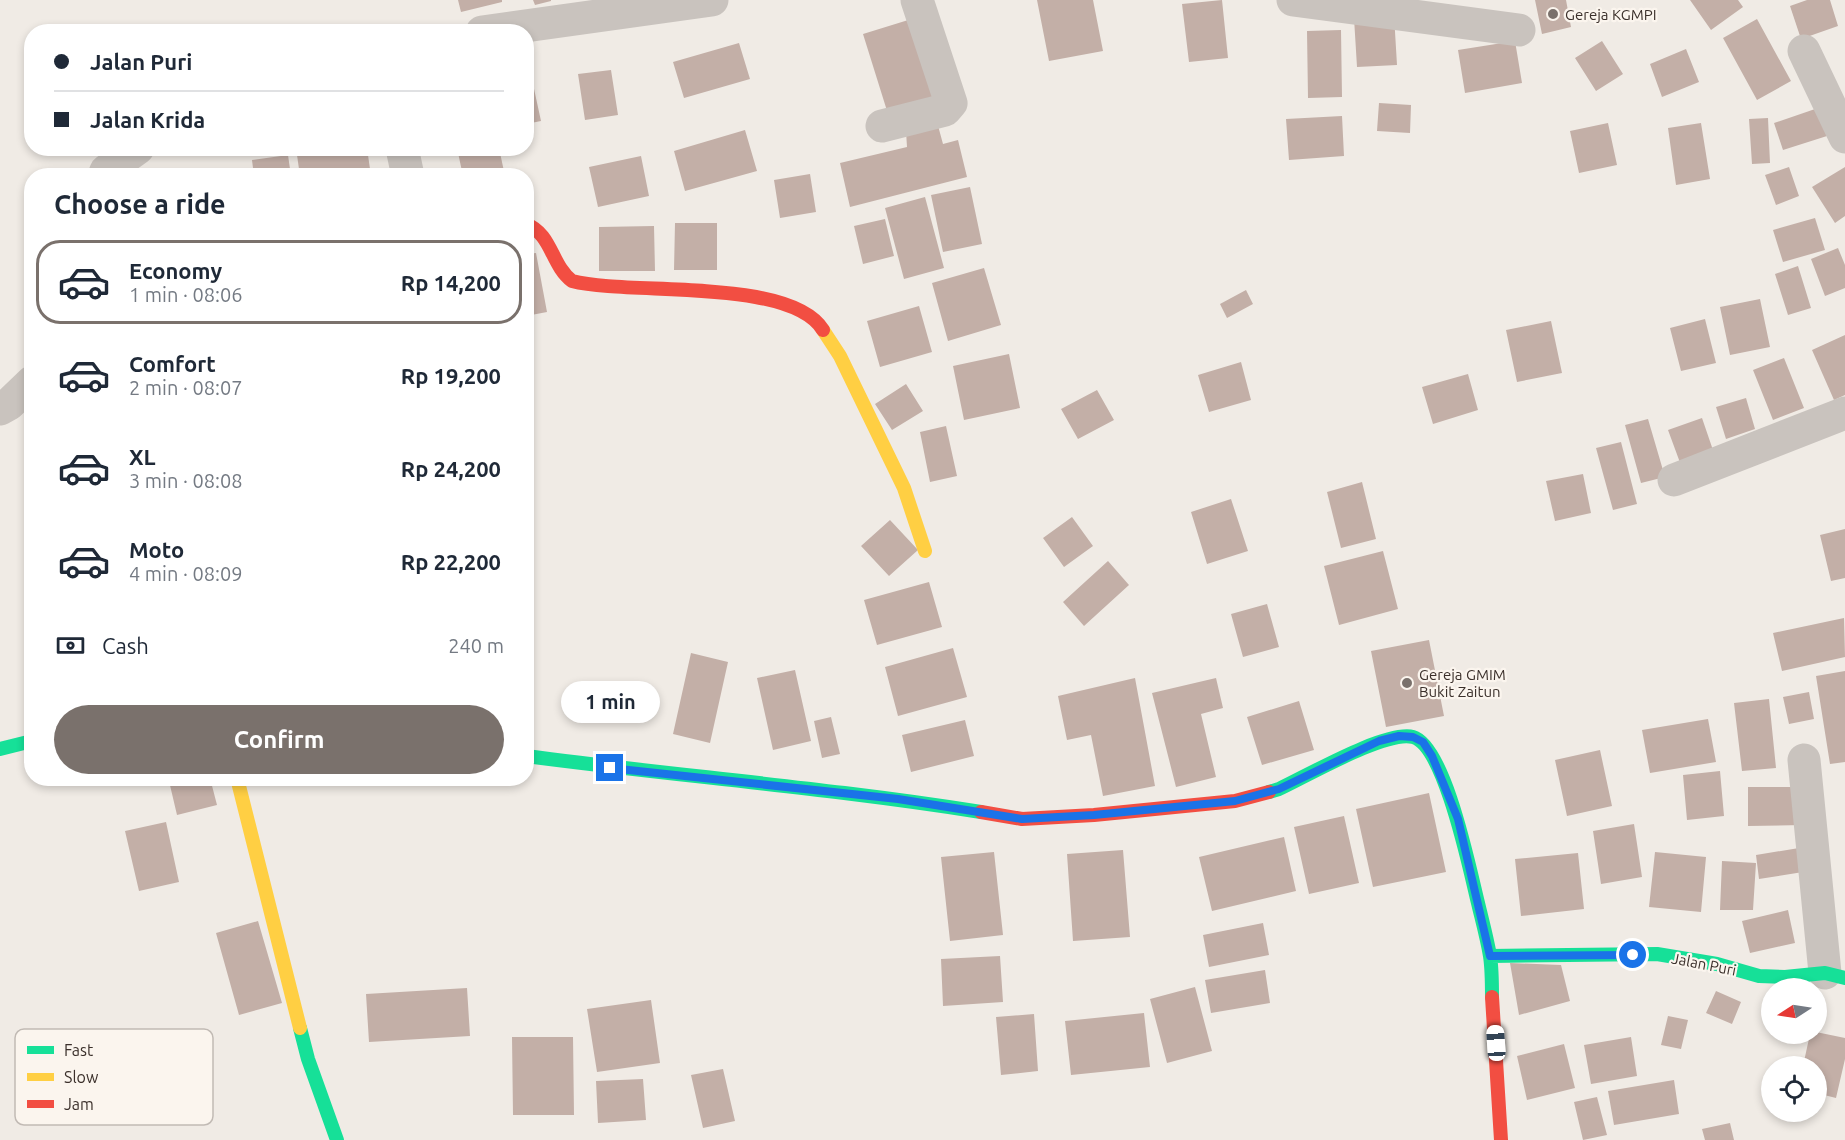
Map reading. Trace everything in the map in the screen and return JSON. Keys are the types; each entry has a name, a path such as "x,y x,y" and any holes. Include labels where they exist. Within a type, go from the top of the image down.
{"street":[{"path":"523,24 605,8 712,0"},
{"path":"882,126 945,110 951,103 916,0"},
{"path":"1293,0 1418,8 1519,30"},
{"path":"1804,51 1845,137"},
{"path":"110,168 127,156"},
{"path":"534,226 544,236 561,270 570,280 579,283 751,296 786,304 819,323 840,356 904,488 926,551"},
{"path":"0,409 24,390"},
{"path":"1674,480 1845,413"},
{"path":"534,757 642,772 898,799 1022,819 1094,815 1235,801 1279,789 1379,741 1399,736 1413,737 1423,742 1432,756 1458,819 1490,956 1501,1140"},
{"path":"0,749 24,743"},
{"path":"1804,760 1835,976"},
{"path":"239,786 308,1059 337,1140"},
{"name":"Jalan Puri","path":"1490,956 1657,954 1717,964 1759,976 1785,978 1835,976"}],"building":[{"path":"458,0 502,0 502,2 461,12"},
{"path":"533,0 551,0 551,1 535,5"},
{"path":"1037,0 1093,0 1103,51 1049,61"},
{"path":"1222,0 1228,58 1189,62 1182,4"},
{"name":"Gereja KGMPI","path":"1535,0 1566,0 1571,27 1542,34"},
{"path":"1690,0 1738,0 1743,7 1711,30"},
{"path":"1807,0 1830,0 1838,26 1801,39 1790,6"},
{"path":"1394,15 1397,65 1357,67 1354,18"},
{"path":"918,17 943,98 888,114 863,34"},
{"path":"1757,19 1791,81 1757,100 1723,38"},
{"path":"1341,30 1342,97 1308,98 1307,31"},
{"path":"1515,41 1522,83 1465,93 1458,50"},
{"path":"1602,41 1623,74 1596,91 1575,58"},
{"path":"739,43 750,79 684,98 673,62"},
{"path":"1686,49 1699,82 1662,97 1650,64"},
{"path":"611,70 618,115 585,120 578,74"},
{"path":"534,89 541,121 534,122"},
{"path":"1379,103 1411,105 1410,133 1377,131"},
{"path":"1818,108 1827,136 1783,150 1774,123"},
{"path":"1342,116 1344,156 1289,160 1286,119"},
{"path":"1768,118 1770,163 1752,164 1749,119"},
{"path":"937,122 943,144 958,140 967,177 850,207 840,163 907,147 906,131"},
{"path":"1608,123 1617,165 1579,173 1570,131"},
{"path":"1701,123 1710,179 1676,185 1668,128"},
{"path":"745,130 757,171 685,191 674,151"},
{"path":"288,156 290,168 253,168 252,160"},
{"path":"297,156 368,156 370,168 299,168"},
{"path":"459,156 501,156 503,168 461,168"},
{"path":"641,156 649,196 598,207 589,167"},
{"path":"1789,167 1799,196 1776,205 1765,175"},
{"path":"1845,167 1845,216 1835,223 1812,187"},
{"path":"810,174 816,212 780,218 774,180"},
{"path":"970,187 982,244 943,252 931,195"},
{"path":"925,197 944,268 904,279 885,208"},
{"path":"1815,218 1825,250 1783,262 1773,230"},
{"path":"885,219 894,256 863,264 854,226"},
{"path":"675,223 717,223 717,270 674,270"},
{"path":"654,226 655,271 599,271 599,227"},
{"path":"1838,248 1845,265 1845,288 1825,296 1811,259"},
{"path":"534,253 536,253 547,312 534,314"},
{"path":"1798,266 1811,308 1788,315 1775,274"},
{"path":"984,268 1001,325 948,341 932,283"},
{"path":"1246,290 1253,304 1227,318 1220,304"},
{"path":"1760,299 1770,347 1730,355 1720,307"},
{"path":"919,306 932,352 880,367 867,321"},
{"path":"1705,319 1716,363 1681,371 1670,328"},
{"path":"1551,321 1562,373 1517,382 1506,330"},
{"path":"1845,335 1845,395 1834,400 1812,350"},
{"path":"1009,354 1020,408 964,420 953,366"},
{"path":"1784,358 1804,408 1773,420 1753,370"},
{"path":"1241,362 1251,400 1209,412 1198,375"},
{"path":"1468,374 1478,410 1433,424 1422,387"},
{"path":"906,384 923,411 892,430 875,404"},
{"path":"1097,390 1114,420 1078,439 1061,409"},
{"path":"1746,398 1755,429 1726,439 1716,407"},
{"path":"1702,418 1715,456 1682,468 1668,430"},
{"path":"1648,419 1665,477 1641,483 1625,425"},
{"path":"946,426 957,476 930,482 920,432"},
{"path":"1621,442 1637,504 1613,510 1596,448"},
{"path":"1583,474 1591,513 1555,521 1546,481"},
{"path":"1362,482 1376,539 1341,548 1327,492"},
{"path":"1231,499 1248,551 1207,564 1191,512"},
{"path":"1072,517 1093,546 1064,567 1043,538"},
{"path":"890,520 918,550 889,576 861,546"},
{"path":"1845,529 1845,578 1831,581 1820,535"},
{"path":"1383,551 1398,609 1339,625 1324,566"},
{"path":"1108,561 1129,585 1084,626 1063,602"},
{"path":"929,582 942,627 877,645 864,600"},
{"path":"1267,604 1279,647 1243,657 1231,614"},
{"path":"1844,618 1845,657 1782,671 1773,633"},
{"name":"Gereja GMIM Bukit Zaitun","path":"1429,640 1444,716 1386,727 1371,651"},
{"path":"953,648 967,697 898,716 885,667"},
{"path":"691,653 728,662 710,743 673,734"},
{"path":"795,670 811,741 773,750 757,678"},
{"path":"1845,671 1845,762 1830,764 1816,676"},
{"path":"1135,678 1155,786 1103,796 1091,735 1067,740 1058,696"},
{"path":"1216,678 1223,708 1201,714 1216,777 1176,787 1152,693"},
{"path":"1809,692 1814,719 1789,724 1783,697"},
{"path":"1769,699 1776,768 1742,771 1734,703"},
{"path":"1299,701 1314,750 1262,765 1247,717"},
{"path":"831,717 840,754 822,758 814,721"},
{"path":"1708,719 1716,762 1650,773 1642,730"},
{"path":"965,720 974,756 911,772 902,735"},
{"path":"1600,750 1612,806 1567,816 1555,760"},
{"path":"1720,771 1724,816 1687,820 1683,775"},
{"path":"170,786 212,786 217,805 177,815"},
{"path":"1748,787 1803,787 1803,825 1748,826"},
{"path":"1429,793 1446,872 1373,887 1356,809"},
{"path":"1344,816 1359,883 1309,894 1294,827"},
{"path":"166,822 179,882 139,891 125,831"},
{"path":"1634,824 1642,877 1601,884 1593,831"},
{"path":"1284,837 1296,891 1212,911 1199,857"},
{"path":"1799,848 1803,872 1759,879 1756,855"},
{"path":"1123,850 1130,937 1073,941 1067,854"},
{"path":"994,852 1003,935 950,941 941,857"},
{"path":"1655,852 1706,857 1701,912 1649,907"},
{"path":"1578,853 1584,909 1521,916 1515,859"},
{"path":"1722,861 1756,863 1753,910 1720,910"},
{"path":"1788,910 1795,943 1750,953 1742,921"},
{"path":"258,921 282,1003 239,1015 216,933"},
{"path":"1263,923 1269,955 1209,967 1203,935"},
{"path":"1000,956 1003,1002 943,1006 941,959"},
{"path":"1510,963 1561,965 1570,1001 1519,1015"},
{"path":"1265,970 1270,1003 1211,1013 1205,980"},
{"path":"1195,987 1212,1051 1167,1063 1150,999"},
{"path":"467,988 470,1036 369,1042 366,994"},
{"path":"1716,991 1741,1002 1732,1024 1706,1013"},
{"path":"651,1000 660,1063 597,1072 587,1009"},
{"path":"1144,1013 1150,1067 1071,1075 1065,1021"},
{"path":"1034,1014 1038,1071 1001,1075 996,1017"},
{"path":"1668,1016 1688,1020 1681,1049 1661,1045"},
{"path":"1827,1034 1845,1038 1845,1059 1836,1098 1827,1096 1827,1056 1805,1056 1808,1044 1827,1044"},
{"path":"512,1037 573,1037 574,1115 513,1115"},
{"path":"1631,1037 1637,1076 1591,1084 1584,1045"},
{"path":"1564,1044 1575,1088 1527,1100 1517,1056"},
{"path":"723,1069 735,1121 703,1128 691,1075"},
{"path":"643,1079 646,1120 598,1123 596,1081"},
{"path":"1674,1080 1679,1114 1614,1125 1608,1091"},
{"path":"1597,1097 1607,1135 1583,1140 1574,1102"},
{"path":"1730,1123 1734,1140 1705,1140 1702,1129"}],"traffic: fast":[{"path":"1269,792 1385,740 1413,737 1425,745 1436,762 1446,785 1462,839 1489,949 1492,997"},
{"path":"0,749 24,743"},
{"path":"534,757 868,796 981,812"},
{"path":"1490,956 1657,954 1717,964 1759,976 1785,977 1825,973 1845,978"},
{"path":"300,1028 308,1059 337,1140"}],"traffic: slow":[{"path":"823,330 840,356 904,488 925,551"},
{"path":"239,786 300,1028"}],"traffic: jam":[{"path":"534,228 541,235 560,267 572,281 631,288 744,295 778,302 805,313 823,330"},
{"path":"981,812 1022,819 1094,815 1235,801 1269,792"},
{"path":"1492,997 1501,1140"}],"place":[{"name":"Gereja KGMPI","path":"1553,14"},
{"name":"Gereja GMIM Bukit Zaitun","path":"1407,683"}],"route":[{"path":"610,768 898,799 1022,819 1094,815 1235,801 1279,789 1379,741 1399,736 1413,737 1423,742 1432,756 1458,819 1490,956 1633,955"}]}
